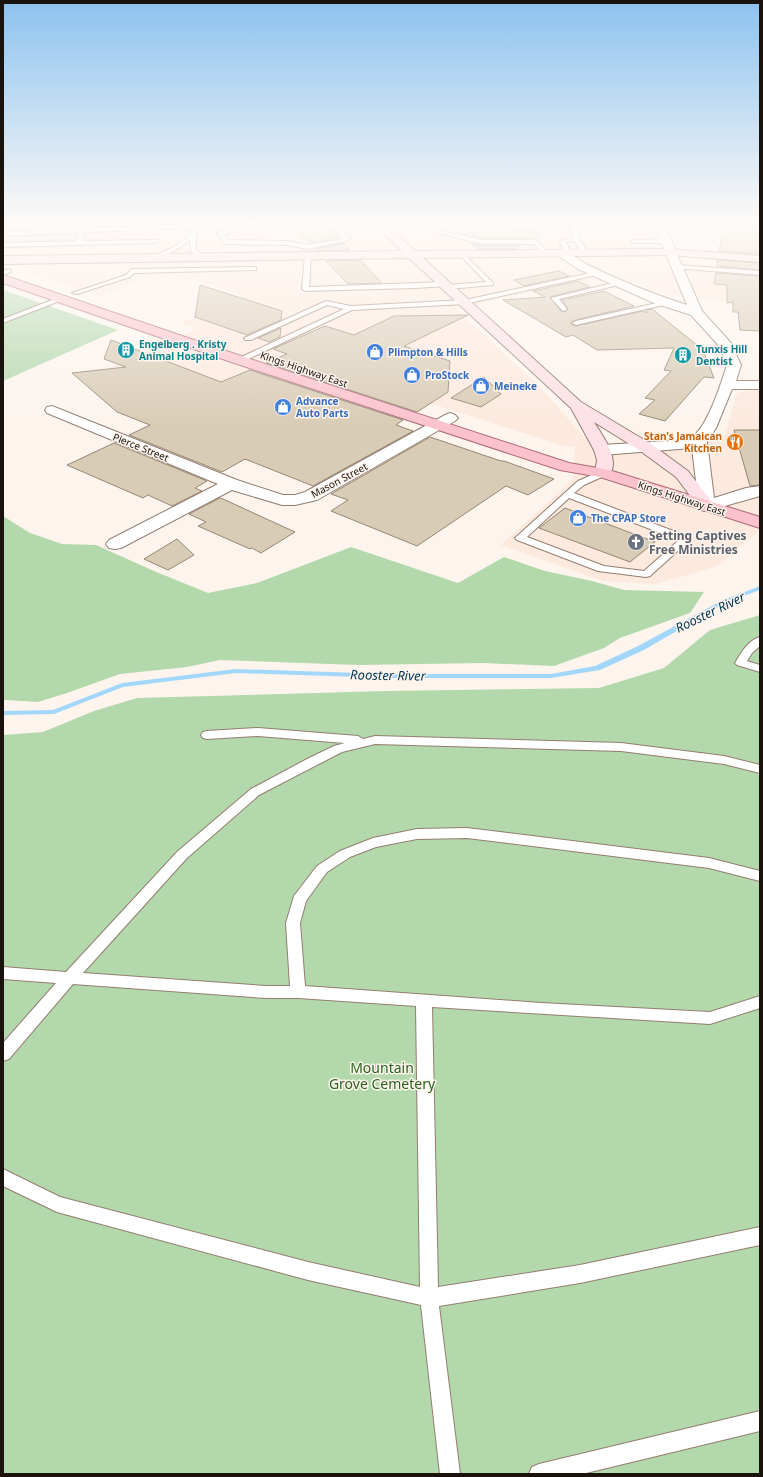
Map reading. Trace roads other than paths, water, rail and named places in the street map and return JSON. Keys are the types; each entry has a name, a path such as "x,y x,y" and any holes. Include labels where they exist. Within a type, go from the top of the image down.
{"main road":[{"name":"Kings Highway East","path":"41,289 60,299 239,360 444,422"},
{"name":"Kings Highway East","path":"60,289 255,353 566,467 603,473 760,523"},
{"path":"450,289 576,405 645,447 682,474 707,506"},
{"path":"576,405 602,450 605,460 603,473"}],"street":[{"path":"634,289 666,303 696,312"},
{"path":"602,450 687,445 699,441 708,428 734,365 726,346 696,312 686,289"},
{"path":"727,385 760,385"},
{"name":"Pierce Street","path":"52,410 231,484"},
{"name":"Mason Street","path":"231,484 282,500 295,500 311,496 444,422"},
{"path":"699,441 707,506 752,492 760,492"},
{"path":"115,544 231,484"}],"lane":[{"path":"75,294 90,289"},
{"path":"248,338 326,303 352,308 465,302 525,289"},
{"path":"564,309 554,298 595,289"},
{"path":"3,321 60,299"},
{"path":"576,323 666,303"},
{"path":"239,360 352,308"},
{"path":"568,494 686,539 646,574 602,569 520,538 568,494 581,483 603,473"},
{"path":"760,640 748,651 741,663 760,669"},
{"path":"207,735 258,732 334,739 621,747 724,760 760,770"},
{"path":"3,1054 69,978 182,855 254,792 338,749 375,740"},
{"path":"298,992 293,924 299,900 322,869 345,854 373,842 418,834 467,833 709,863 760,876"},
{"path":"3,973 258,991 298,992 424,1002 710,1018 760,1002"},
{"path":"424,1002 429,1298 450,1474"},
{"path":"3,1177 58,1204 308,1271 429,1298 580,1274 760,1236"},
{"path":"539,1474 760,1421"}],"waterway":[{"name":"Rooster River","path":"3,713 54,712 122,685 236,671 391,676 551,676 597,668 641,648 723,602 760,588"}],"place":[{"name":"Engelberg . Kristy Animal Hospital","path":"126,350"},
{"name":"Plimpton & Hills","path":"375,352"},
{"name":"Tunxis Hill Dentist","path":"683,355"},
{"name":"ProStock","path":"412,375"},
{"name":"Meineke","path":"481,386"},
{"name":"Advance Auto Parts","path":"283,407"},
{"name":"Stan's Jamaican Kitchen","path":"735,442"},
{"name":"The CPAP Store","path":"578,518"},
{"name":"Setting Captives Free Ministries","path":"636,542"}],"park label":[{"name":"Mountain Grove Cemetery","path":"382,1076"}]}
